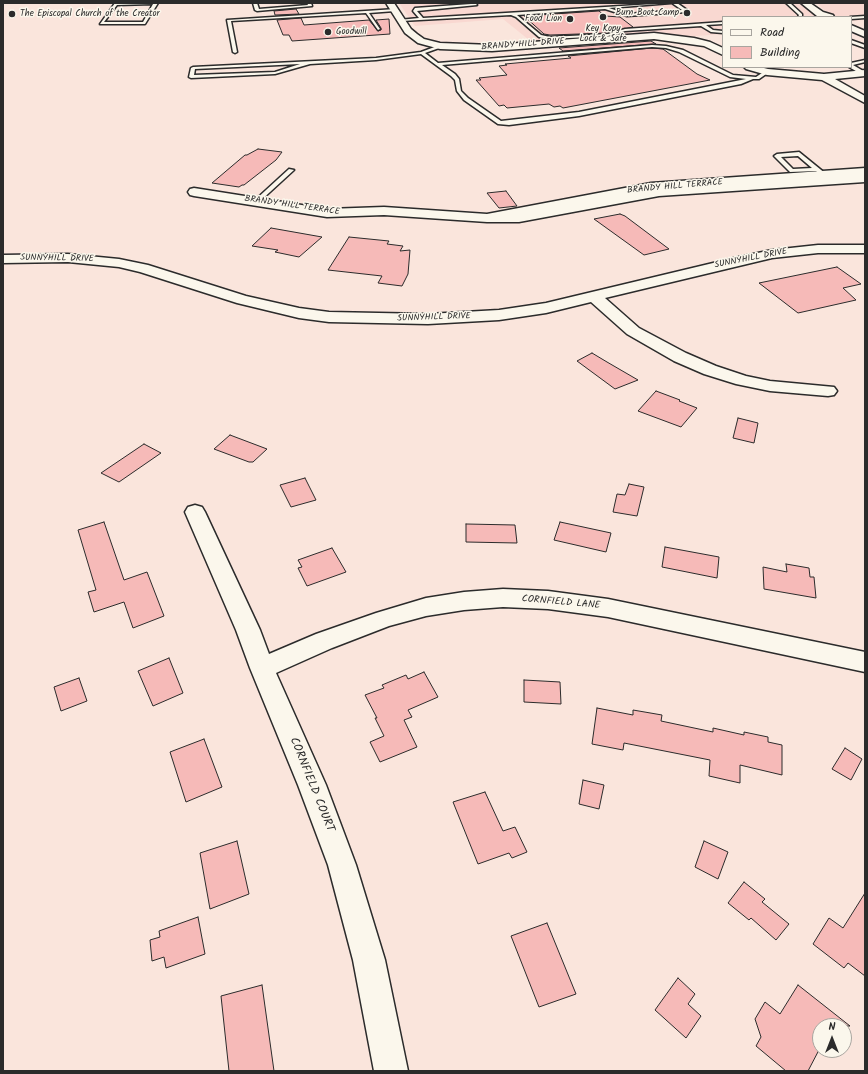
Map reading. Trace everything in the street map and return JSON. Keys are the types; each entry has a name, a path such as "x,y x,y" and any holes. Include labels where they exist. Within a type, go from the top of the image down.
{"main road":[{"path":"804,3 820,14 827,16"},
{"path":"826,7 837,14 832,16"},
{"path":"852,28 865,34"}],"street":[{"name":"BRANDY HILL DRIVE","path":"393,6 401,20 414,36 421,41 440,46 492,48 662,36 707,44 722,52"},
{"path":"753,68 787,75 828,76 864,73"},
{"path":"828,76 865,96"},
{"path":"828,76 865,100"},
{"name":"BRANDY HILL TERRACE","path":"194,192 327,213 384,211 487,218 639,189 865,172"},
{"name":"BRANDY HILL TERRACE","path":"824,175 865,178"},
{"name":"SUNNYHILL DRIVE","path":"3,259 68,258 119,263 143,268 242,300 292,312 383,319 473,317 546,308 772,254 818,249 865,249"},
{"path":"595,297 622,322 655,344 710,370 742,380 770,386 828,391"},
{"name":"CORNFIELD COURT","path":"195,512 248,630 262,668 312,785 342,865 369,960 391,1071"},
{"name":"CORNFIELD LANE","path":"262,668 324,641 384,619 426,607 464,601 503,598 548,600 608,608 865,662"}],"lane":[{"path":"156,3 144,23 101,23 116,4 156,3"},
{"path":"255,3 257,10 269,7 310,6 309,3"},
{"path":"422,19 415,9 475,5 472,3"},
{"path":"401,20 669,3"},
{"path":"604,7 627,15 686,11 674,3"},
{"path":"788,3 800,16"},
{"path":"235,52 229,20 367,12 393,6"},
{"path":"367,12 378,29"},
{"path":"508,14 517,16 540,36 546,38 608,35 625,30 722,23"},
{"path":"363,18 371,17"},
{"path":"852,18 865,17"},
{"path":"702,25 712,31 722,32"},
{"path":"230,26 238,26"},
{"path":"852,41 865,47"},
{"path":"566,42 579,52"},
{"path":"308,63 275,73 191,77 193,68 376,59 422,53 440,46"},
{"path":"437,64 652,46 681,50 732,76 751,79"},
{"path":"422,53 457,80 459,91 466,99 500,123 579,114 742,83 757,78 767,72"},
{"path":"852,65 865,61"},
{"path":"852,66 864,73"},
{"path":"799,154 824,175 792,171 777,156 799,154"},
{"path":"256,202 292,170"}],"shaded area":[{"path":"399,3 801,3 819,16 722,16 722,34 539,48 503,19 415,26"},
{"path":"817,3 865,3 865,20 852,21 852,16 836,16 824,10"}],"building":[{"path":"296,9 299,14 275,15 274,11"},
{"path":"599,11 605,16 620,17 633,27 608,33 550,35 544,34 524,16"},
{"name":"Goodwill","path":"301,18 304,25 369,20 378,31 381,30 381,28 376,20 389,19 390,34 292,41 289,35 283,35 277,20"},
{"path":"651,41 656,44 563,51 559,48"},
{"path":"652,48 663,49 697,74 710,80 563,108 560,106 554,107 549,104 507,108 504,105 499,106 476,80 481,80 479,78 507,75 499,66 507,65 505,64"},
{"path":"258,149 282,152 276,160 244,185 239,187 212,183 245,155"},
{"path":"506,191 517,206 499,208 487,193"},
{"path":"620,214 625,216 669,249 644,255 594,219"},
{"path":"271,228 322,237 299,257 275,252 278,250 252,246"},
{"path":"349,237 389,241 387,244 403,246 400,251 410,250 408,274 402,286 378,283 382,276 328,270"},
{"path":"837,267 861,284 843,288 856,300 798,313 759,283"},
{"path":"592,353 638,380 615,389 577,361"},
{"path":"656,391 697,408 681,427 638,411"},
{"path":"738,418 758,423 754,443 733,438"},
{"path":"230,435 267,449 253,462 249,462 214,449"},
{"path":"144,444 161,453 119,482 101,473"},
{"path":"305,478 316,500 291,507 280,485"},
{"path":"629,484 644,487 637,516 613,512 617,494 625,495"},
{"path":"104,522 124,580 147,572 164,616 133,628 124,602 94,612 88,592 96,590 78,530"},
{"path":"560,522 611,533 606,552 554,540"},
{"path":"466,524 515,525 517,543 466,542"},
{"path":"665,547 719,557 717,578 662,567"},
{"path":"332,548 346,572 307,586 298,568 302,567 298,560"},
{"path":"786,564 809,568 810,577 814,577 816,598 764,589 763,567 787,572"},
{"path":"169,658 183,693 153,706 138,671"},
{"path":"424,672 438,697 408,710 412,717 404,720 417,747 380,762 370,742 384,736 375,718 377,718 365,695 384,688 382,685 406,675 408,679"},
{"path":"79,678 87,701 61,711 54,687"},
{"path":"524,680 560,682 561,704 524,702"},
{"path":"597,708 633,715 633,710 662,715 661,721 713,732 713,728 744,735 744,732 768,737 768,742 782,745 782,775 740,765 740,783 709,776 710,760 624,743 623,750 592,744"},
{"path":"204,739 222,787 186,802 170,752"},
{"path":"845,748 862,759 851,780 832,769"},
{"path":"583,780 604,785 599,809 579,804"},
{"path":"485,792 503,831 515,827 527,852 512,858 509,853 478,864 453,802"},
{"path":"237,841 249,894 210,909 200,853"},
{"path":"704,841 728,852 718,879 695,867"},
{"path":"744,882 765,899 762,902 789,924 776,940 751,918 749,920 728,903"},
{"path":"865,893 865,976 848,963 844,968 813,944 829,918 843,928"},
{"path":"198,917 205,954 166,968 164,957 152,961 150,940 160,937 159,931"},
{"path":"547,923 576,994 539,1007 511,936"},
{"path":"678,978 695,994 688,1004 701,1016 686,1038 655,1010"},
{"path":"262,985 274,1071 229,1071 221,996"},
{"path":"798,985 840,1018 812,1018 812,1058 815,1058 808,1071 786,1071 756,1046 761,1037 755,1019 765,1002 780,1014"}],"place":[{"name":"Burn Boot Camp","path":"687,13"},
{"name":"The Episcopal Church of the Creator","path":"12,14"},
{"name":"Key Kopy Lock & Safe","path":"603,17"},
{"name":"Food Lion","path":"570,19"},
{"name":"Goodwill","path":"328,32"}]}
